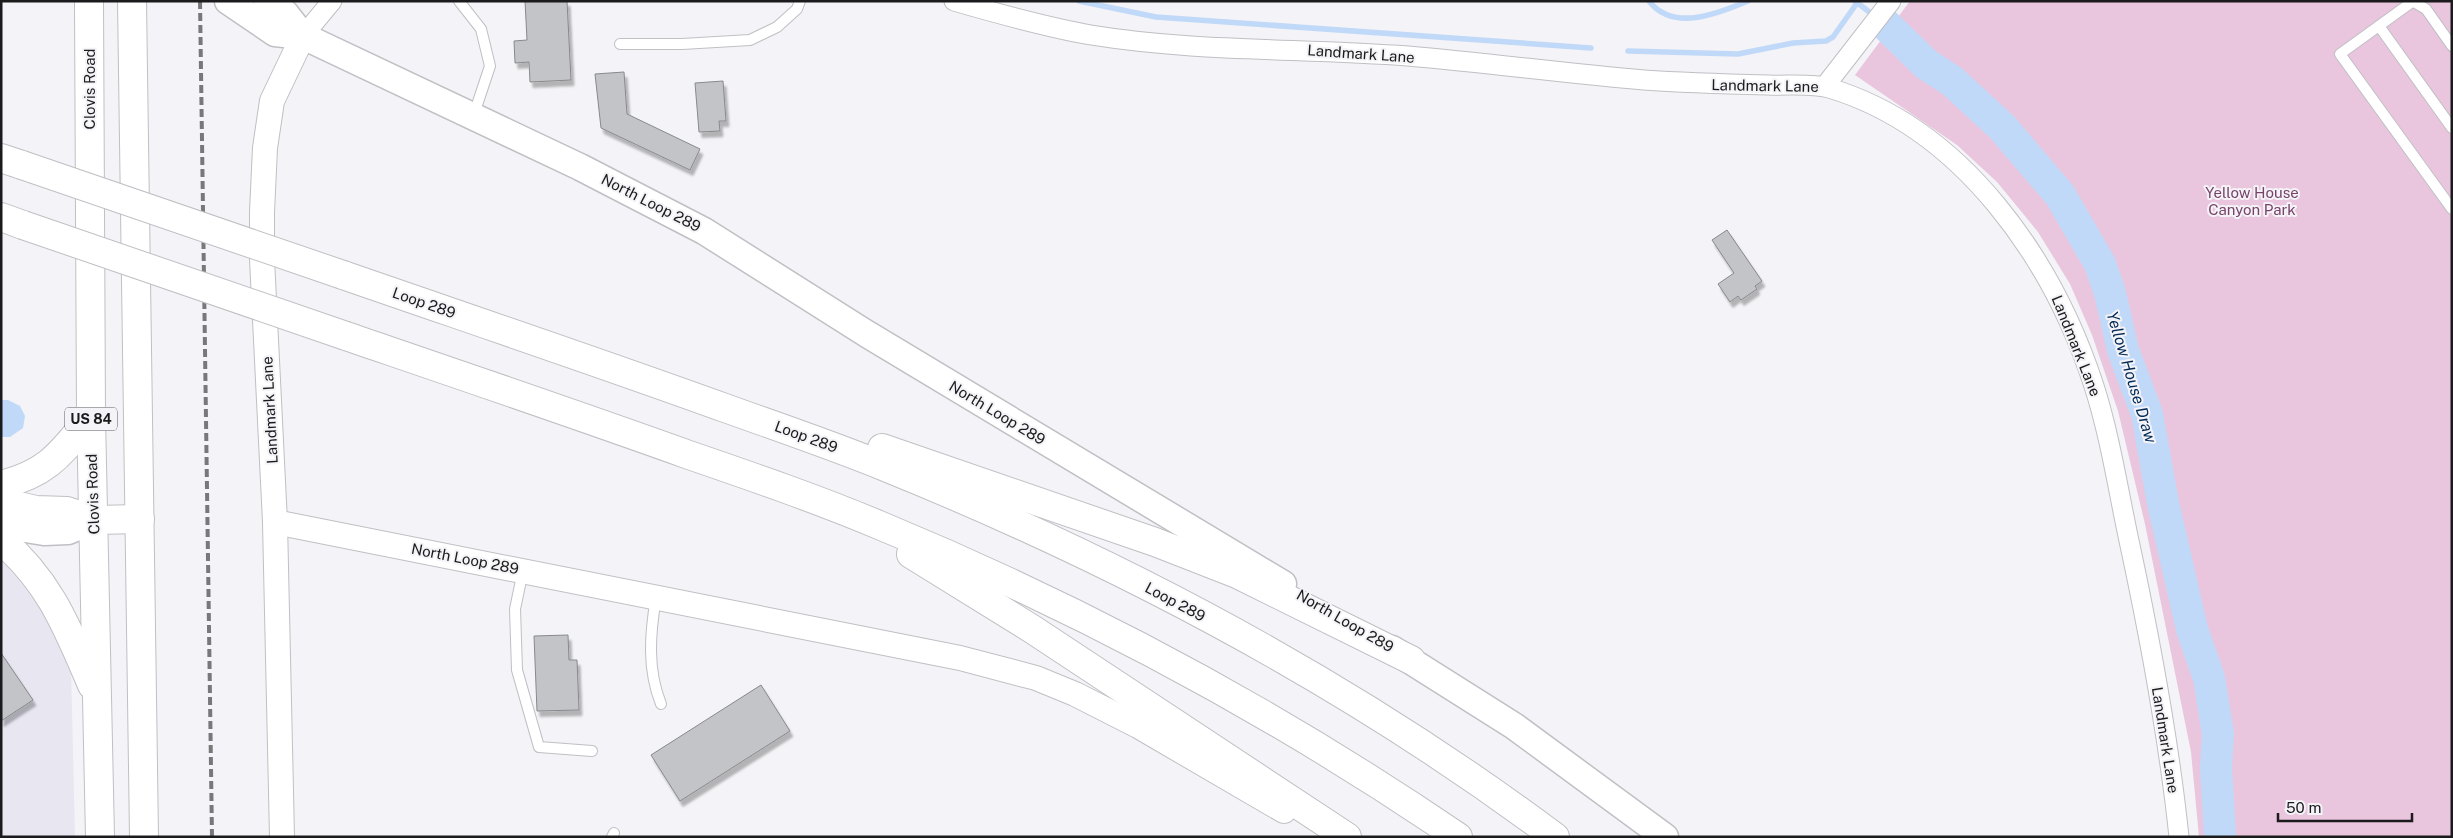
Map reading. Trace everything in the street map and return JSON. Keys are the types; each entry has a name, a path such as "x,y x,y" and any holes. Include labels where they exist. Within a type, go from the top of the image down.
{"highway":[{"name":"Clovis Road","path":"89,1 91,417 100,837"},
{"name":"US 84","path":"133,2 144,837"},
{"name":"Loop 289","path":"12,161 669,388 881,465 1008,520 1142,584 1252,643 1400,731 1555,837"},
{"path":"12,221 780,487 877,524 961,560 1138,645 1314,744 1396,794 1458,837"},
{"path":"669,388 850,438 946,469 1156,542 1237,574 1411,660"},
{"path":"1,485 34,474 57,457 91,417"},
{"path":"780,487 904,549 1032,629 1347,837"},
{"path":"1,502 36,510 67,511 94,520 140,519"},
{"path":"1,540 37,576 54,601 97,697"}],"main road":[{"name":"North Loop 289","path":"228,1 274,33 303,36 580,167 704,231 866,334 1147,504 1411,660 1514,726 1665,837"},
{"name":"North Loop 289","path":"267,1 285,14 303,36"},
{"path":"1,525 44,532 68,531 94,520"}],"street":[{"name":"Landmark Lane","path":"282,837 275,522 262,259 265,148 272,102 303,36 332,1"},
{"name":"Landmark Lane","path":"954,1 1012,18 1090,35 1144,41 1407,56 1691,84 1824,86 1883,109 1912,126 1945,154 1996,205 2032,251 2048,279 2069,324 2094,388 2139,586 2163,724 2179,837"},
{"path":"1824,86 1891,1"},
{"name":"North Loop 289","path":"275,522 960,658 1036,678 1075,694 1138,726 1256,793 1326,837"}],"lane":[{"path":"459,1 481,29 490,66 473,117"},
{"path":"620,44 682,44 750,40 776,27 796,9 800,1"},
{"path":"2452,46 2426,10 2412,2 2340,54 2452,209"},
{"path":"2379,26 2452,128"},
{"path":"523,571 515,610 517,670 539,747 592,751"},
{"path":"656,598 650,639 654,686 661,704"}],"shaded area":[{"path":"1,551 36,586 71,669 75,837 1,837"}],"green space":[{"name":"Yellow House Canyon Park","path":"1910,1 2452,1 2452,837 2199,837 2191,752 2145,524 2118,411 2092,335 2070,284 2038,232 1997,182 1957,145 1855,75"}],"water":[{"path":"1,400 8,400 20,406 25,416 23,428 10,437 1,437"}],"building":[{"path":"525,1 567,1 571,80 530,82 529,62 515,63 514,41 527,40"},
{"path":"624,72 627,114 700,149 690,170 601,128 595,74"},
{"path":"723,81 726,121 719,121 720,131 699,132 695,83"},
{"path":"1727,230 1762,281 1755,286 1757,289 1741,300 1738,296 1730,302 1718,284 1734,273 1712,240"},
{"path":"568,635 569,660 577,660 579,710 537,711 534,636"},
{"path":"1,653 33,700 1,721"},
{"path":"761,685 790,731 680,801 651,755"}],"waterway":[{"path":"1079,1 1156,17 1591,48"},
{"name":"Yellow House Draw","path":"1649,1 1659,10 1670,16 1683,18 1709,15 1748,1"},
{"name":"Yellow House Draw","path":"1855,1 1868,11"},
{"path":"1628,51 1738,54 1793,43 1826,41 1833,37 1857,3"},
{"name":"Yellow House Draw","path":"1886,25 1926,64 1952,81 2002,127 2060,195 2100,264 2110,293 2123,350 2147,414 2163,503 2192,629 2209,678 2218,734 2216,767 2220,837"}],"railway":[{"path":"200,1 212,837"}]}
